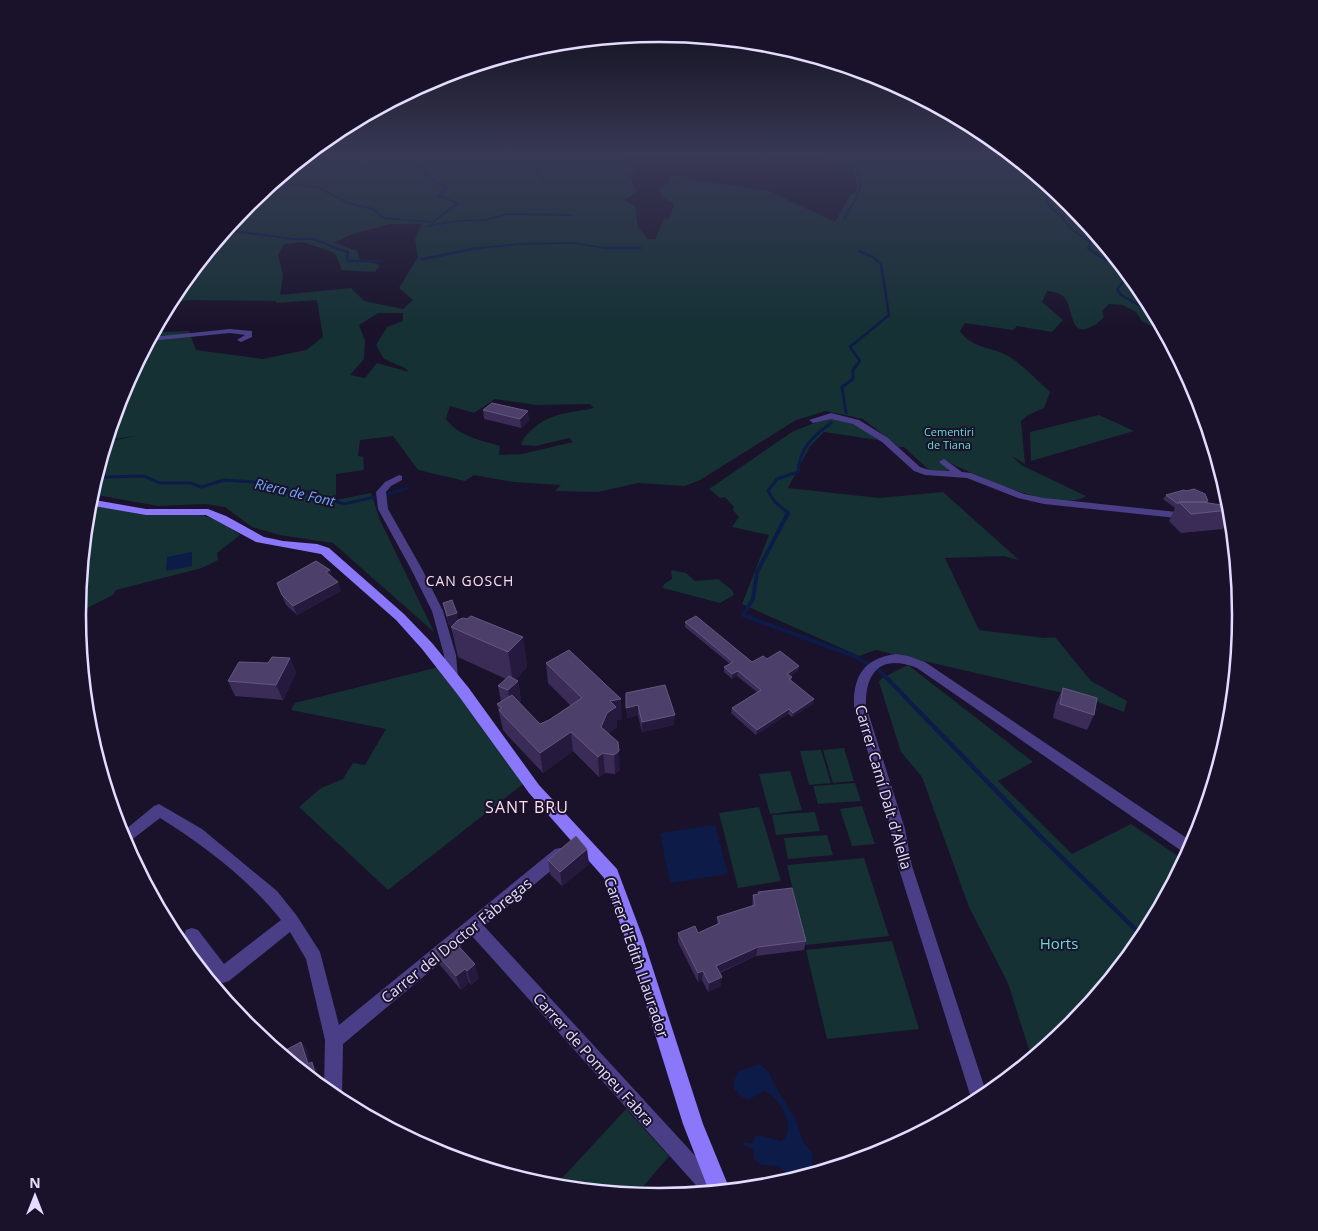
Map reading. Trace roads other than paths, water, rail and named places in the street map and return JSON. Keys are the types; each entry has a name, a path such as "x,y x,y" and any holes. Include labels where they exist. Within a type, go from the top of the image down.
{"street":[{"path":"158,338 230,331 249,333 248,337 240,340"},
{"path":"814,420 831,416 845,418 864,426 885,440 916,469 935,474 974,476 1030,499 1104,506 1159,515 1192,516 1224,524"},
{"path":"944,462 959,474"},
{"path":"399,478 388,484 381,492 383,509 432,601 448,644 452,663 452,678"},
{"name":"Carrer d'Edith Llaurador","path":"97,504 146,512 208,512 260,540 325,551 400,617 452,678 534,789 611,874 634,938 693,1124 718,1185"},
{"name":"Carrer Camí Dalt d'Alella","path":"977,1092 905,866 898,829 860,706 860,685 874,666 900,658 912,660 926,667 1184,844"},
{"path":"130,834 159,810 197,833 272,896 292,921 314,957 334,1040 333,1086"},
{"name":"Carrer del Doctor Fàbregas","path":"334,1040 579,839"},
{"path":"192,935 223,975 292,921"},
{"name":"Carrer de Pompeu Fabra","path":"474,926 710,1186"}],"water":[{"path":"192,552 192,566 166,571 167,557"},
{"path":"715,825 728,874 670,883 660,833"},
{"path":"759,1064 769,1072 775,1086 795,1118 803,1142 812,1152 813,1167 788,1173 776,1166 762,1165 754,1159 753,1149 744,1145 744,1142 753,1144 754,1138 758,1135 781,1141 786,1136 788,1129 787,1121 780,1106 769,1094 764,1091 748,1100 734,1089 734,1080 739,1071"}],"waterway":[{"path":"378,213 384,218 433,222"},
{"path":"432,223 444,213"},
{"path":"844,219 847,213"},
{"path":"1058,213 1071,229 1090,242 1089,249"},
{"path":"428,226 456,221 486,220 507,214 572,215"},
{"path":"234,231 293,239 313,239 339,249"},
{"path":"470,249 520,244 574,243 605,248 640,248"},
{"path":"335,248 348,252 347,261 381,261"},
{"path":"422,259 482,248"},
{"path":"1089,249 1109,261"},
{"path":"856,366 860,361 850,347 889,315 881,264 873,257 859,251"},
{"path":"1124,281 1117,289 1121,295 1141,306"},
{"path":"846,413 842,387 853,379 853,370 857,364"},
{"path":"788,513 775,502 768,491 777,479 798,472 801,456 808,444 831,423"},
{"name":"Riera de Font","path":"104,476 144,476 160,483 190,483 201,487 224,480 254,482 274,485 291,494 307,492 344,504 375,497"},
{"name":"Riera de Font","path":"388,494 408,488"},
{"path":"788,513 757,572 753,599 743,615 854,656 880,671 907,699"},
{"path":"906,698 1041,837 1137,931"}],"district":[{"name":"CAN GOSCH","path":"470,580"},
{"name":"SANT BRU","path":"527,807"}],"park label":[{"name":"Cementiri de Tiana","path":"949,437"},
{"name":"Horts","path":"1059,943"}]}
